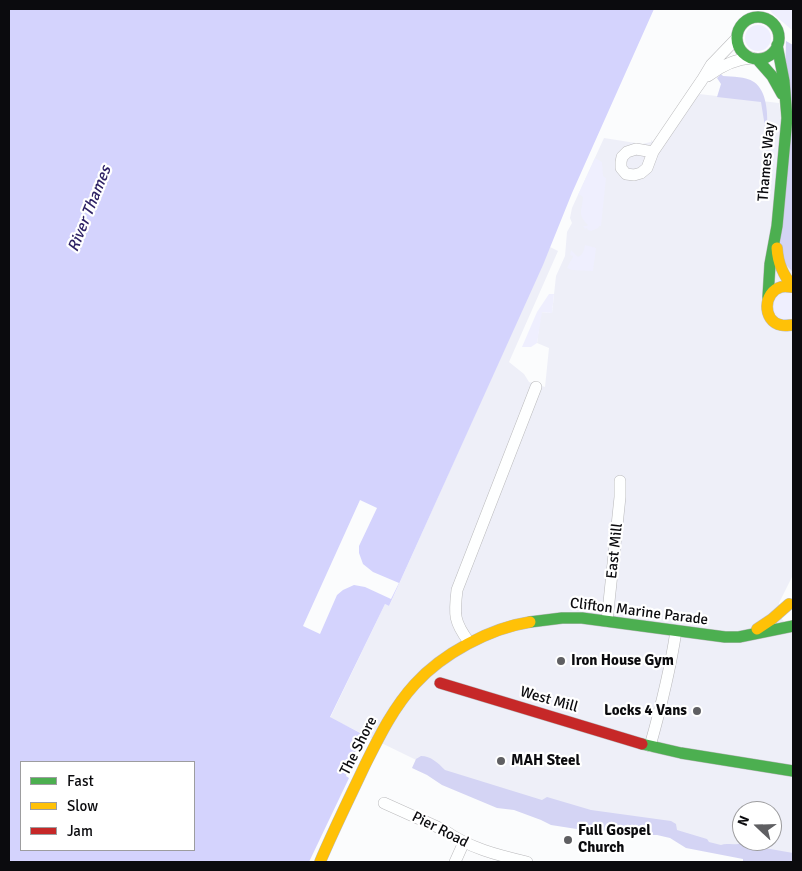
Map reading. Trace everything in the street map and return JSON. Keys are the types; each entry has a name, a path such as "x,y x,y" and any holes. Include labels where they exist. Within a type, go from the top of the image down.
{"street":[{"path":"744,9 738,32 738,45 741,51 754,58"},
{"path":"702,80 728,63 741,59 769,56 774,51 779,39 778,32 762,9"},
{"path":"740,26 745,21 758,16 771,21"},
{"path":"653,152 711,65 737,38"},
{"name":"Thames Way","path":"777,45 784,81 787,118 777,226 770,264 766,308 775,323 780,325"},
{"name":"Thames Way","path":"754,58 772,76 785,101"},
{"name":"Thames Way","path":"777,226 779,265 793,287"},
{"path":"768,297 771,292 782,286 793,287"},
{"path":"780,325 793,325"},
{"path":"780,325 793,335"},
{"path":"469,642 456,621 457,590 536,387"},
{"name":"East Mill","path":"607,621 620,481"},
{"path":"791,597 789,615 793,622"},
{"path":"749,635 772,619 791,597"},
{"name":"Clifton Marine Parade","path":"445,658 469,642 508,626 561,618 582,618 725,637 739,637 793,626"},
{"path":"650,746 664,698 676,631"},
{"name":"The Shore","path":"320,862 382,730 415,684 445,658"},
{"name":"West Mill","path":"440,683 650,746 793,771"},
{"name":"Pier Road","path":"384,803 490,853 526,862"},
{"path":"455,862 464,842"}],"shaded area":[{"path":"769,9 793,9 793,37 792,30"},
{"path":"758,25 767,29 771,38 767,47 758,51 749,47 745,38 749,29"},
{"path":"786,41 793,45 793,272 786,265 780,247"},
{"path":"721,74 723,76 747,79 758,86 766,103 767,128 765,127 761,102 717,97 721,84 717,78"},
{"path":"699,94 779,103 793,200 793,575 779,603 782,619 793,634 793,862 731,852 445,774 330,718 385,604 389,606 391,602 550,247 558,251 509,362 524,374 529,382 545,387 549,348 537,343 541,312 552,313 556,276 565,256 567,232 572,223 570,218 572,208 604,138 642,144 651,142 651,140 662,148"},
{"path":"595,158 602,162 603,176 606,178 601,226 591,231 583,226 588,225 581,215 583,197 578,195"},
{"path":"585,245 596,248 593,271 567,268 573,257 570,255 571,250 578,257 582,254"},
{"path":"793,293 793,318 782,319 773,311 776,296"},
{"path":"549,294 554,294 552,313 542,312 537,343 531,347 522,347 537,312"},
{"path":"425,756 437,762 445,770 542,800 547,797 591,810 671,821 676,824 677,830 707,839 709,842 721,845 732,844 732,851 782,851 793,853 793,862 743,862 743,859 686,848 670,838 657,835 645,835 626,831 583,830 551,825 514,810 497,808 442,785 412,768 416,759"}],"water":[{"name":"River Thames","path":"9,9 654,9 572,193 543,265 389,606 385,604 330,717 362,734 346,776 349,778 309,862 9,862"}],"pier":[{"path":"360,500 377,508 359,546 359,553 363,564 373,572 399,583 391,599 365,587 354,585 343,590 337,595 320,634 303,626"}],"traffic: fast":[{"path":"758,17 773,23 779,38 773,53 758,59 743,53 737,38 743,23 758,17"},
{"path":"768,297 787,118 784,81 777,45"},
{"path":"757,59 772,76 782,94"},
{"path":"530,622 562,618 582,618 725,637 739,637 793,626"},
{"path":"642,744 681,753 793,771"}],"traffic: slow":[{"path":"777,248 782,269 793,287"},
{"path":"793,287 782,287 775,290 771,294 767,306 770,318 775,322 783,325 793,325"},
{"path":"757,629 789,604"},
{"path":"320,862 381,733 407,693 439,662 468,644 499,630 530,622"}],"traffic: jam":[{"path":"440,683 642,744"}],"place":[{"name":"Iron House Gym","path":"561,661"},
{"name":"Locks 4 Vans","path":"697,711"},
{"name":"MAH Steel","path":"501,761"},
{"name":"Full Gospel Church","path":"568,840"}]}
